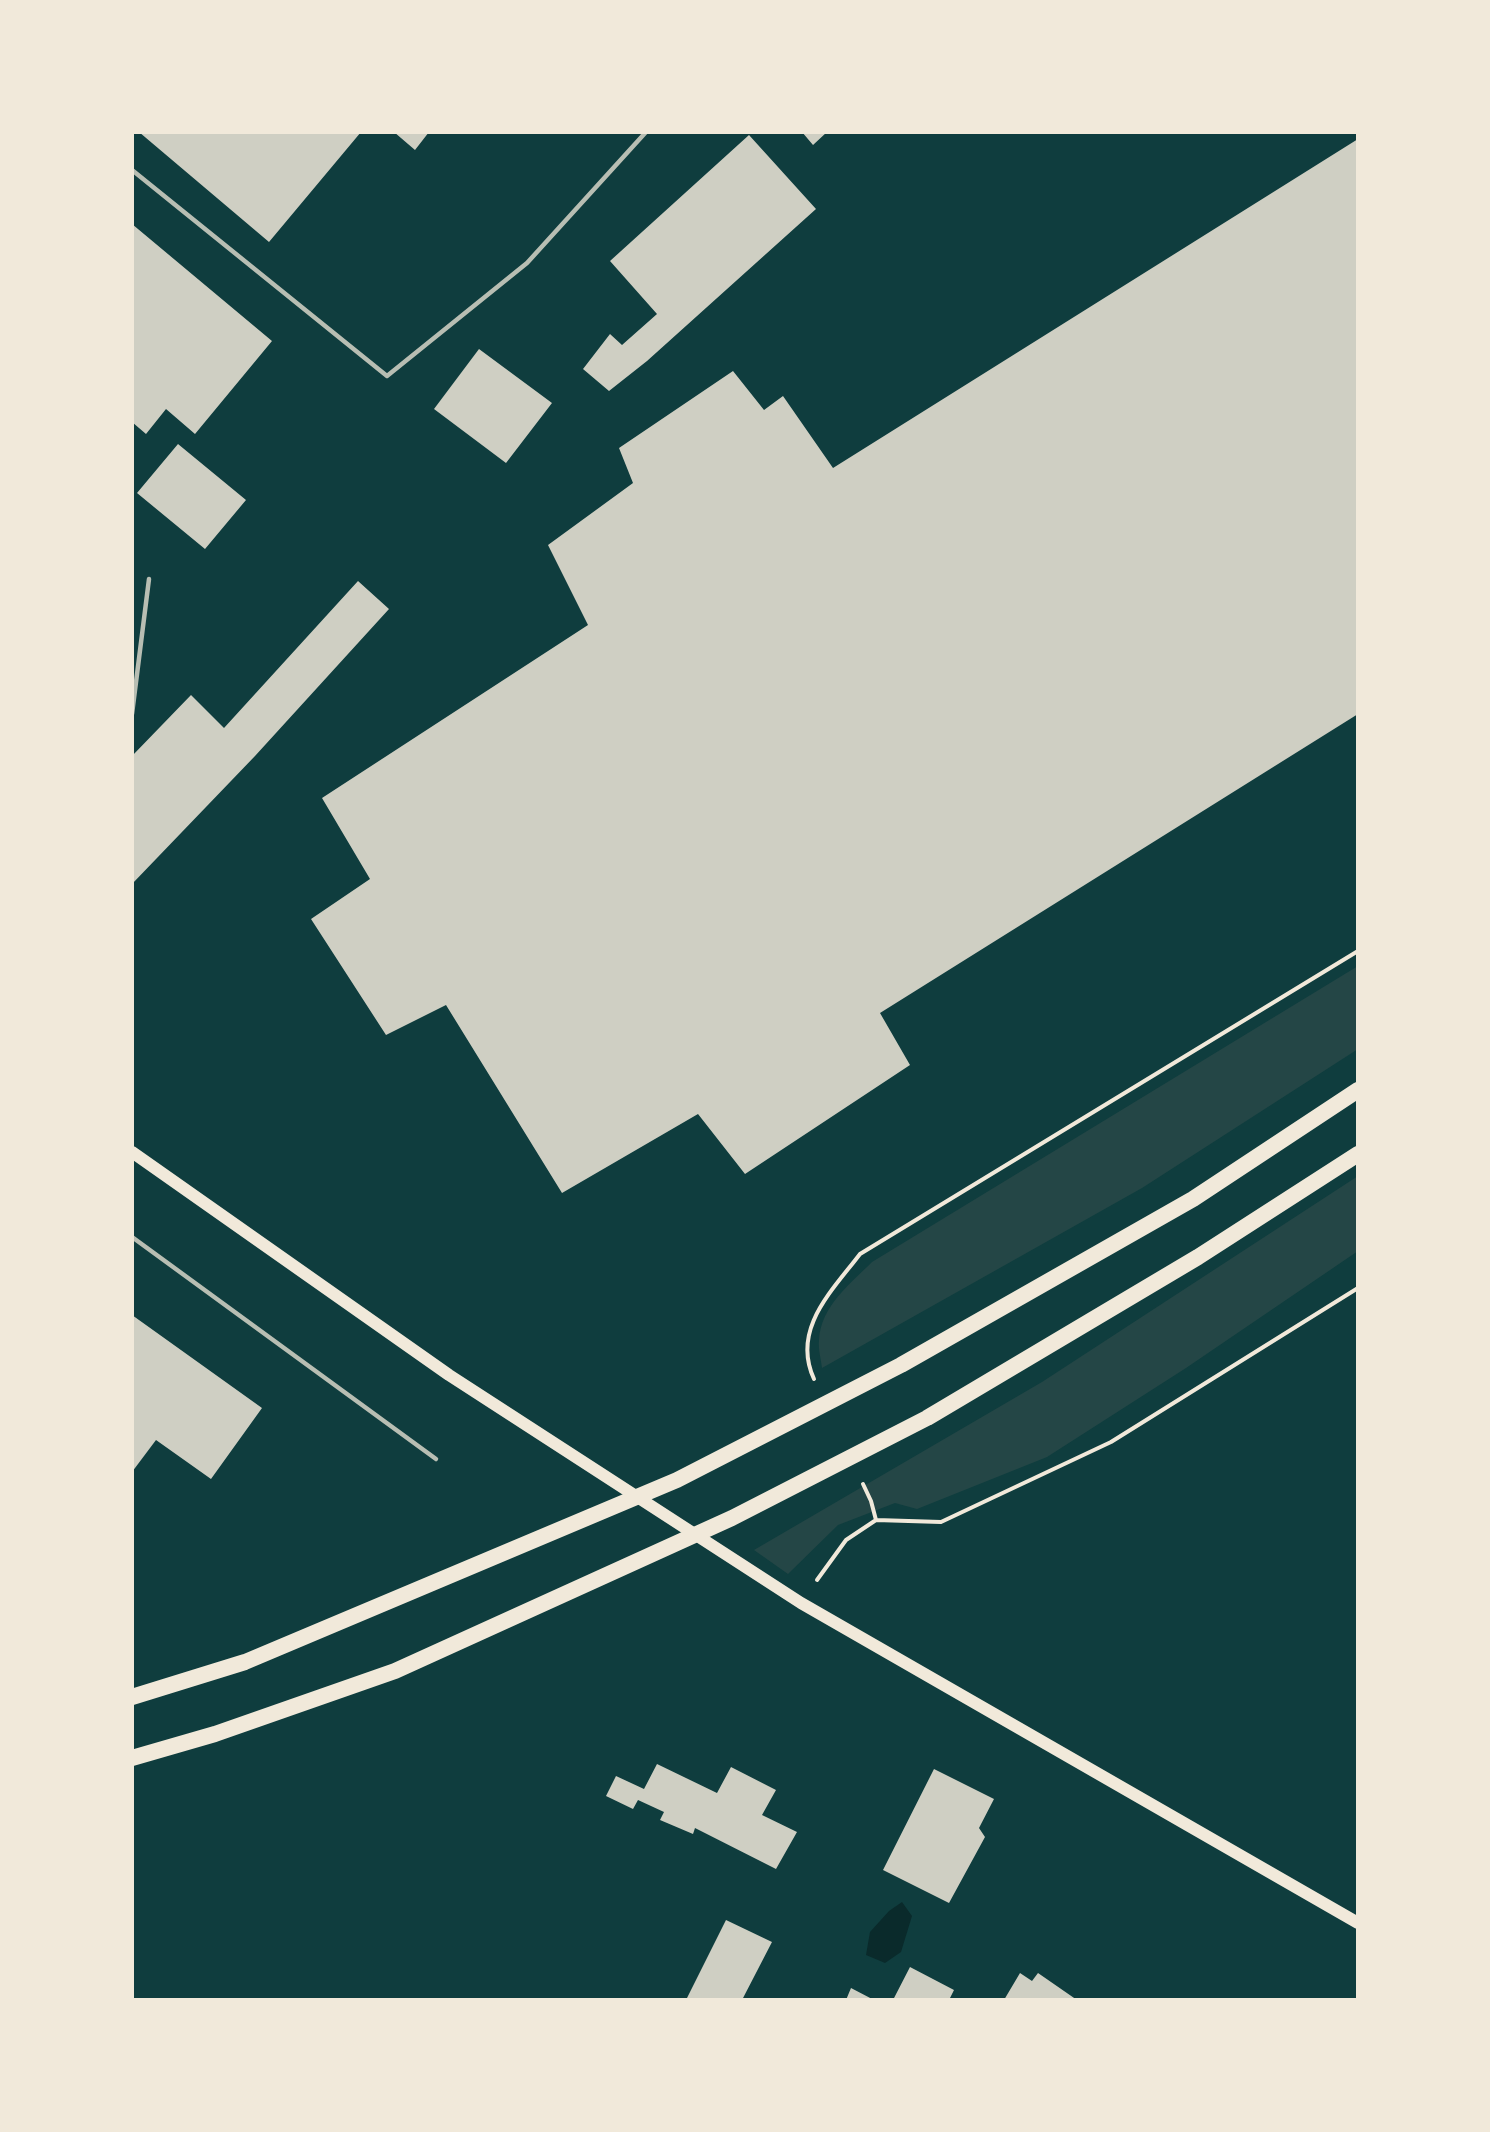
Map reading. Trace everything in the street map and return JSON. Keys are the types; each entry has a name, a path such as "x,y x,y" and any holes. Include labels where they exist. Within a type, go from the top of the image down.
{"highway":[{"path":"132,1697 245,1662 677,1480 901,1365 1193,1199 1358,1090"},
{"path":"132,1758 215,1734 395,1671 732,1518 927,1418 1198,1257 1358,1154"}],"main road":[{"path":"132,1152 449,1375 801,1603 1358,1923"}],"lane":[{"path":"132,170 387,376 527,263 646,132"},
{"path":"132,714 149,579"},
{"path":"132,1237 436,1459"}],"path":[{"path":"816,1382 810,1371 807,1336 818,1309 860,1254 1358,951"},
{"path":"801,1603 846,1540 876,1520 941,1522 1111,1442 1358,1288"},
{"path":"861,1480 871,1501 876,1520"}],"shaded area":[{"path":"1358,966 1358,1049 1142,1188 822,1368 819,1340 825,1317 838,1296 872,1262"},
{"path":"1358,1176 1358,1251 1186,1368 1047,1457 917,1509 895,1503 838,1525 788,1574 754,1550 1042,1382"},
{"path":"902,1902 912,1916 901,1952 885,1963 866,1955 870,1932 889,1911"}],"building":[{"path":"139,132 361,132 269,242"},
{"path":"394,132 429,132 415,150"},
{"path":"802,132 827,132 813,145"},
{"path":"749,135 816,209 647,361 609,391 583,369 610,334 622,345 657,314 610,261"},
{"path":"1358,139 1358,714 880,1013 910,1065 745,1174 698,1114 562,1193 446,1005 386,1035 311,919 370,879 322,798 588,625 548,545 633,483 619,448 733,371 764,410 783,396 833,468"},
{"path":"132,224 272,341 195,434 166,409 146,434 132,422"},
{"path":"479,349 552,403 506,463 434,409"},
{"path":"178,444 246,500 205,549 137,493"},
{"path":"358,581 389,609 255,756 132,884 132,756 191,695 224,728"},
{"path":"132,1315 262,1408 211,1479 156,1440 132,1472"},
{"path":"657,1764 717,1793 731,1767 776,1790 762,1815 797,1832 776,1869 695,1828 693,1834 660,1820 664,1812 638,1800 633,1809 606,1796 616,1776 644,1789"},
{"path":"934,1769 994,1799 979,1828 985,1837 949,1903 883,1870"},
{"path":"726,1920 772,1942 742,2000 686,2000"},
{"path":"910,1967 954,1990 949,2000 893,2000"},
{"path":"1020,1973 1032,1981 1038,1973 1077,2000 1004,2000"},
{"path":"851,1988 874,2000 846,2000"}]}
